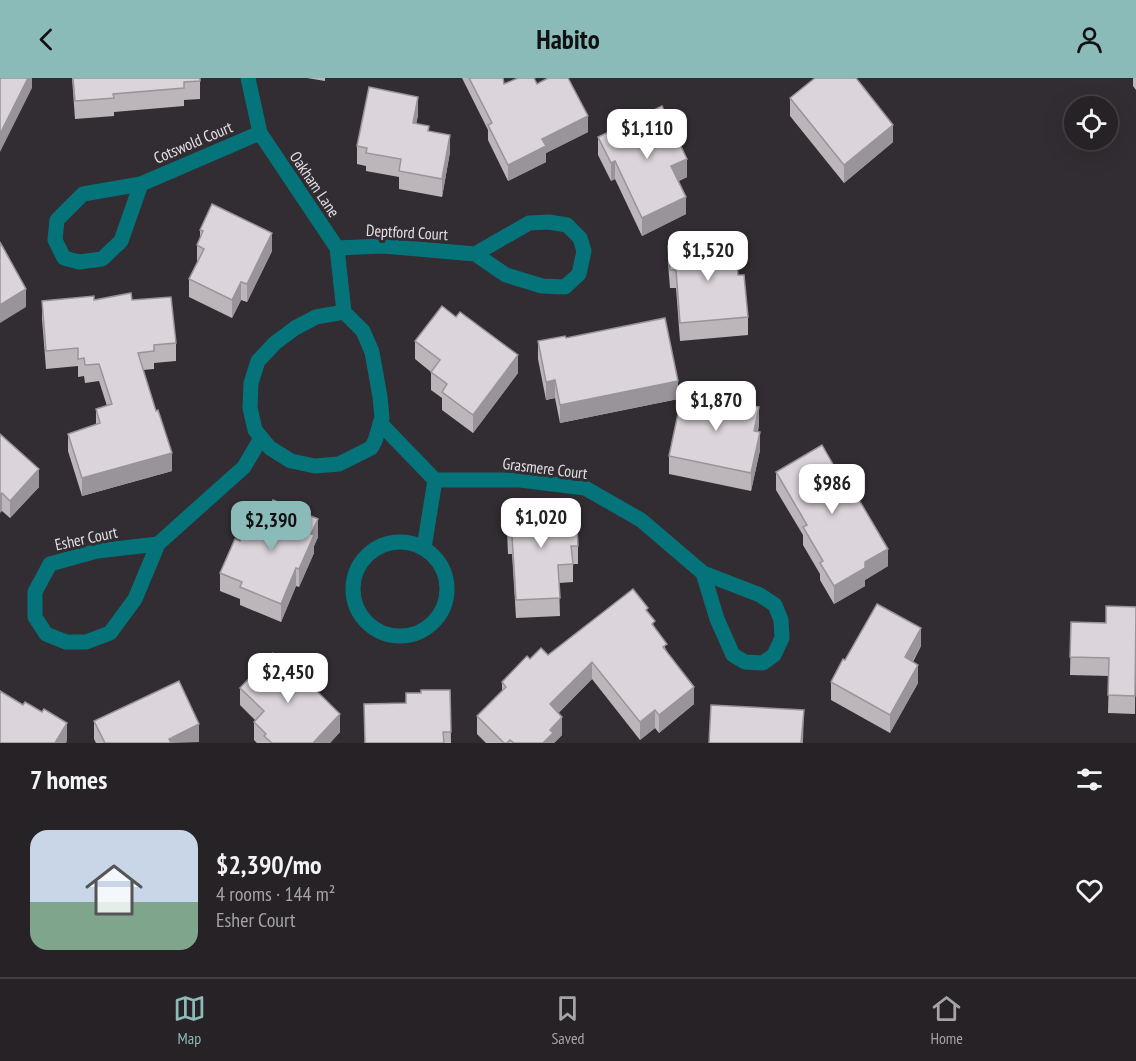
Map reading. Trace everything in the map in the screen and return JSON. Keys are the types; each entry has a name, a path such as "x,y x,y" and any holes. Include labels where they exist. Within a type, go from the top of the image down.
{"street":[{"name":"Oakham Lane","path":"248,78 260,133 337,248 344,312"},
{"name":"Cotswold Court","path":"141,184 121,241 102,259 79,262 64,258 55,240 57,220 83,194 141,184 260,133"},
{"name":"Deptford Court","path":"337,248 383,246 475,254 506,275 542,286 565,287 579,274 584,251 580,238 567,225 549,222 529,223 475,254"},
{"path":"344,312 363,331 372,352 380,398 382,418 380,423 371,448 339,464 315,466 291,461 270,448 255,430 250,408 251,383 258,361 275,343 295,328 316,317 344,312"},
{"path":"380,423 435,480 424,548"},
{"name":"Esher Court","path":"158,544 97,551 51,564 35,592 35,617 46,634 66,642 86,642 110,633 135,599 158,544 244,467 261,438"},
{"name":"Grasmere Court","path":"435,480 520,480 585,488 641,520 704,573 760,595 775,605 782,620 782,638 774,655 763,663 744,662 733,655 717,619 704,573"},
{"path":"395,542 410,543 424,548 436,558 444,572 448,588 445,604 438,618 426,629 411,635 394,636 379,631 366,622 357,609 353,595 354,580 359,566 368,554 380,546 395,542"}],"building":[{"path":"0,78 28,78 0,134"},
{"path":"73,78 200,78 200,81 184,82 184,88 113,94 114,98 75,101"},
{"path":"469,78 503,78 504,84 518,78 534,78 537,84 548,78 568,78 588,116 542,139 546,146 508,165 488,125 492,123"},
{"path":"815,78 856,78 893,125 844,165 790,98"},
{"path":"369,87 418,97 413,123 429,126 428,131 450,135 442,179 399,171 401,159 366,153 367,148 357,146"},
{"path":"662,106 687,159 671,166 686,197 642,218 615,161 611,163 598,137"},
{"path":"212,204 272,233 247,284 241,282 232,300 189,279 204,249 197,245 203,231 200,230"},
{"path":"735,240 738,275 744,275 748,317 680,323 676,270 670,270 668,246"},
{"path":"0,242 26,289 0,305"},
{"path":"131,293 132,300 171,297 176,343 154,345 154,351 138,353 172,453 82,478 68,434 100,423 96,409 112,404 99,364 85,365 84,358 78,359 78,348 46,351 42,301 94,296 94,300"},
{"path":"442,306 456,317 460,312 518,355 473,415 442,392 447,384 431,372 440,360 415,341"},
{"path":"665,318 678,381 560,405 555,380 546,382 538,341 565,336 566,338"},
{"path":"683,390 759,407 754,431 760,432 751,473 669,456"},
{"path":"0,434 39,469 10,501 2,493 0,495"},
{"path":"822,445 838,473 842,471 888,549 865,562 865,568 834,586 820,563 823,561 803,527 807,525 776,472"},
{"path":"273,500 318,519 311,534 314,535 299,569 296,568 281,604 240,587 242,582 220,573 235,539 240,541 248,523 261,529"},
{"path":"550,506 550,509 576,508 578,546 571,546 573,564 558,565 560,598 516,600 512,536 508,536 506,508"},
{"path":"633,589 648,608 646,610 655,621 652,624 667,644 663,647 694,687 659,715 655,710 640,722 592,662 550,704 562,717 550,730 553,733 543,743 514,743 510,740 504,743 477,716 506,687 502,682 527,656 530,659 541,648 548,655"},
{"path":"877,604 921,628 905,657 918,665 890,715 831,682"},
{"path":"1106,606 1136,607 1135,696 1108,695 1109,658 1070,657 1071,622 1106,623"},
{"path":"273,653 283,663 286,661 340,714 313,743 272,743 254,722 264,711 240,688"},
{"path":"179,681 199,724 169,739 171,743 105,743 94,721"},
{"path":"421,690 450,690 451,732 443,732 444,743 365,743 364,704 406,703 406,693 421,693"},
{"path":"0,691 23,705 25,702 42,712 44,709 67,723 55,743 0,743"},
{"path":"711,705 804,710 801,743 709,743"}]}
